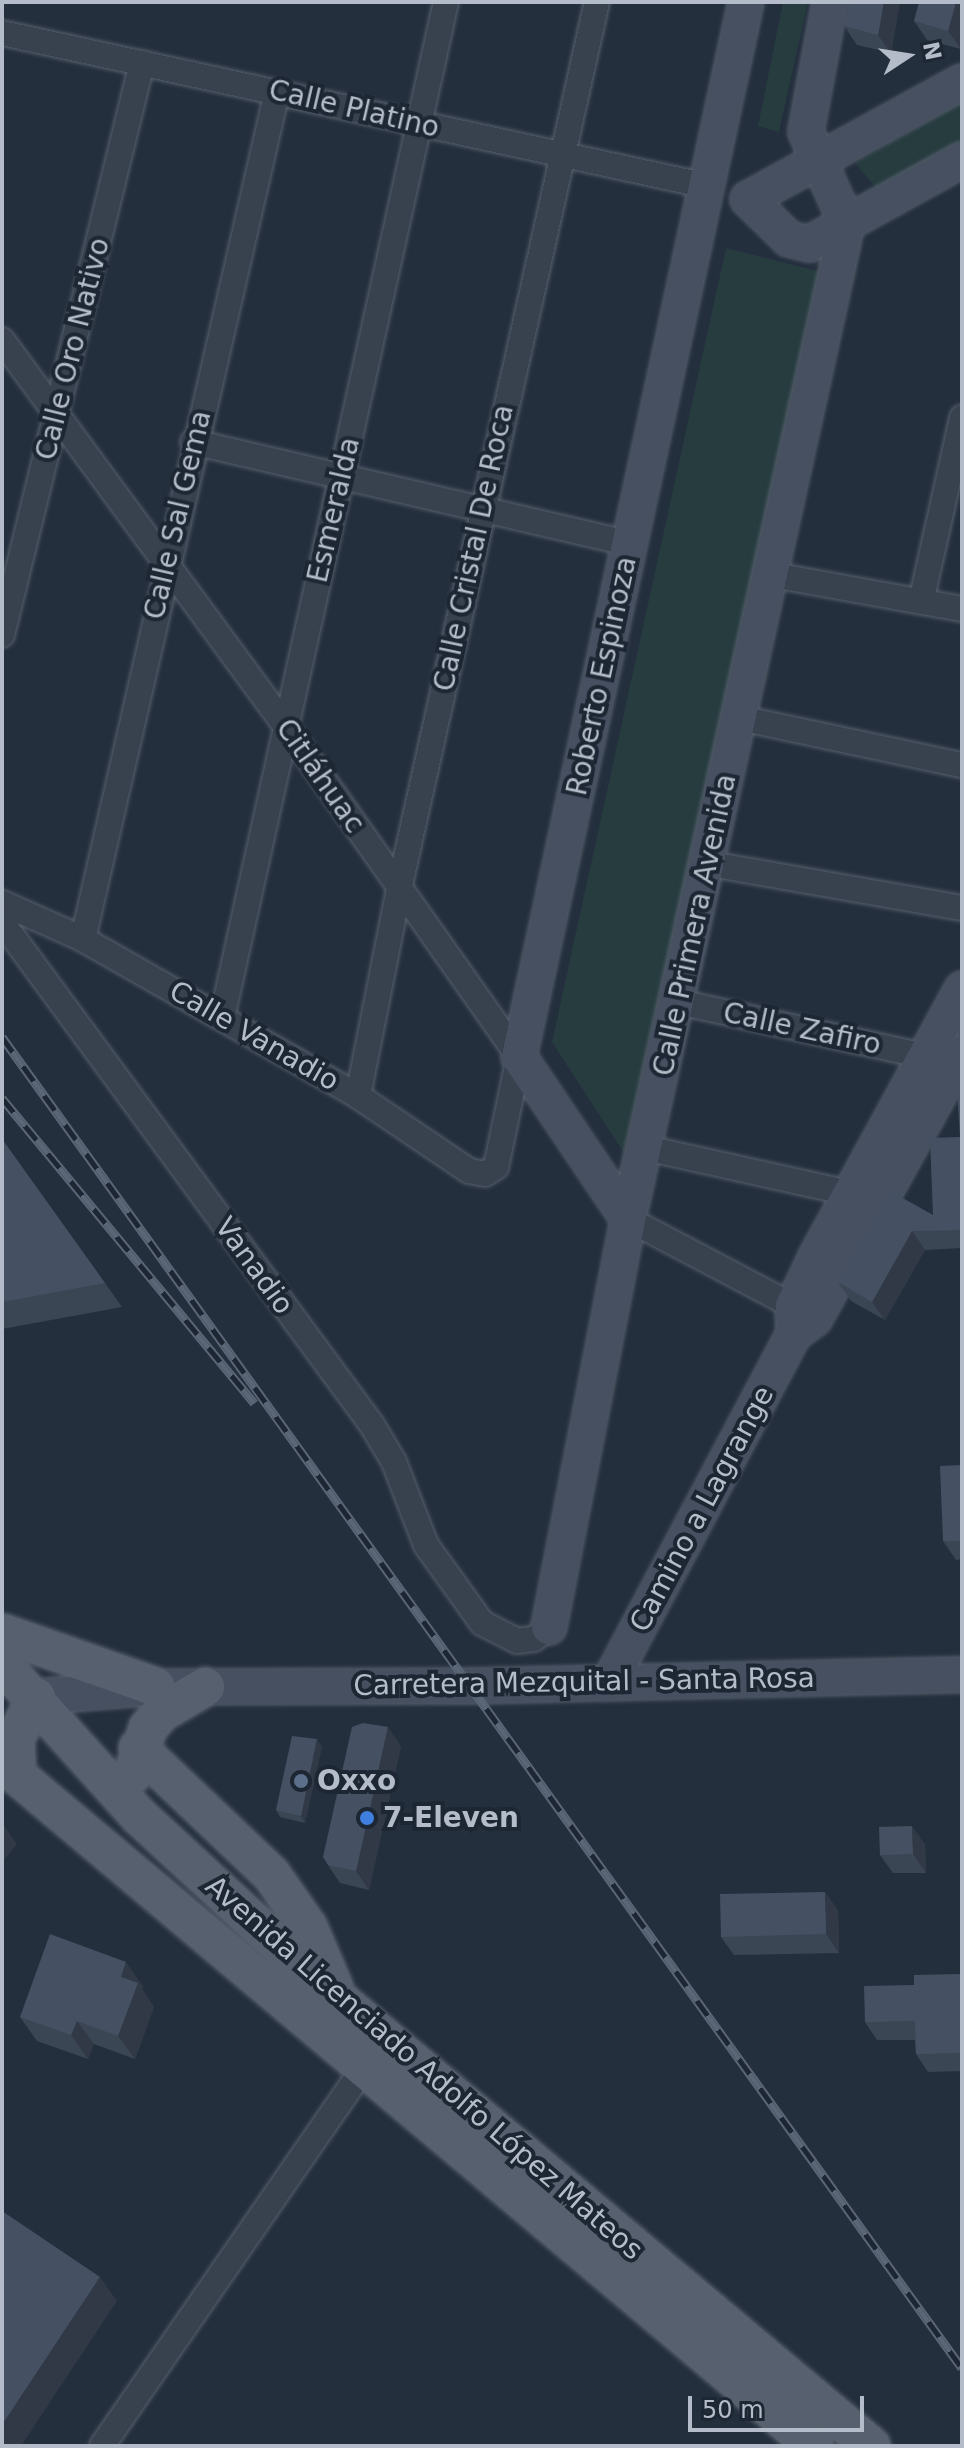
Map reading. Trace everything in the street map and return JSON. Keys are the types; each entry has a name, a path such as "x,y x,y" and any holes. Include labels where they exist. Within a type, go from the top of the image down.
{"main road":[{"path":"2,1633 156,1687"},
{"name":"Avenida Licenciado Adolfo López Mateos","path":"2,1664 19,1693 139,1816 338,1998 871,2446"},
{"path":"139,1816 132,1769 138,1748 162,1712 205,1687"},
{"path":"10,1769 19,1693"},
{"path":"138,1748 271,1874 308,1927 338,1998"},
{"name":"Avenida Licenciado Adolfo López Mateos","path":"10,1769 814,2446"}],"street":[{"name":"Esmeralda","path":"222,1018 446,2"},
{"name":"Calle Cristal De Roca","path":"358,1096 399,889 482,508 597,2"},
{"name":"Roberto Espinoza","path":"496,1167 746,2"},
{"path":"830,2 806,132 847,224"},
{"name":"Calle Platino","path":"2,33 707,186"},
{"name":"Calle Oro Nativo","path":"2,635 142,63"},
{"path":"748,199 962,82"},
{"name":"Calle Sal Gema","path":"83,939 193,442 277,92"},
{"path":"707,186 748,199 789,239 802,245 847,224 962,160"},
{"name":"Calle Primera Avenida","path":"549,1627 628,1219 710,864 847,224"},
{"name":"Citláhuac","path":"2,340 285,725 519,1057 628,1219"},
{"path":"921,602 962,418"},
{"path":"193,442 342,473 630,544"},
{"path":"773,575 962,609"},
{"path":"740,718 962,765"},
{"path":"710,864 962,908"},
{"name":"Calle Vanadio","path":"2,903 83,939 358,1096 469,1171 485,1174 496,1167"},
{"name":"Vanadio","path":"2,922 372,1425 394,1462 426,1545 482,1623 517,1641 534,1639 549,1627"},
{"name":"Camino a Lagrange","path":"801,1319 849,1193 962,989"},
{"name":"Calle Zafiro","path":"679,1002 925,1056"},
{"name":"Camino a Lagrange","path":"609,1683 801,1319 962,1053"},
{"path":"646,1148 849,1193"},
{"path":"628,1219 801,1319"},
{"name":"Carretera Mezquital - Santa Rosa","path":"19,1693 156,1687 609,1683 962,1675"},
{"path":"102,2446 364,2068"}],"green space":[{"path":"783,2 808,2 779,132 758,126"},
{"path":"962,102 962,143 879,191 855,163"},
{"path":"726,248 822,272 624,1153 552,1042"}],"building":[{"path":"849,2 884,2 878,35 844,26"},
{"path":"919,2 956,2 948,31 914,21"},
{"path":"957,1088 962,1088 962,1230 912,1231 872,1302 838,1282 890,1191 933,1215 930,1138 960,1137"},
{"path":"2,1139 105,1283 2,1302"},
{"path":"962,1465 962,1541 943,1541 940,1466"},
{"path":"363,1723 388,1727 356,1871 328,1865 323,1857 352,1727"},
{"name":"Oxxo","path":"292,1736 317,1739 301,1816 276,1810"},
{"path":"912,1826 913,1854 880,1855 879,1827"},
{"path":"825,1892 826,1934 721,1937 720,1894"},
{"path":"50,1934 126,1962 121,1977 138,1983 118,2036 77,2021 71,2035 20,2017"},
{"path":"962,1974 962,2053 916,2054 915,2021 865,2022 864,1986 914,1985 914,1975"},
{"path":"2,2211 100,2277 2,2425"}],"railway":[{"path":"2,1037 962,2368"},
{"path":"2,1098 254,1403"}],"place":[{"name":"Oxxo","path":"301,1781"},
{"name":"7-Eleven","path":"367,1818"}]}
